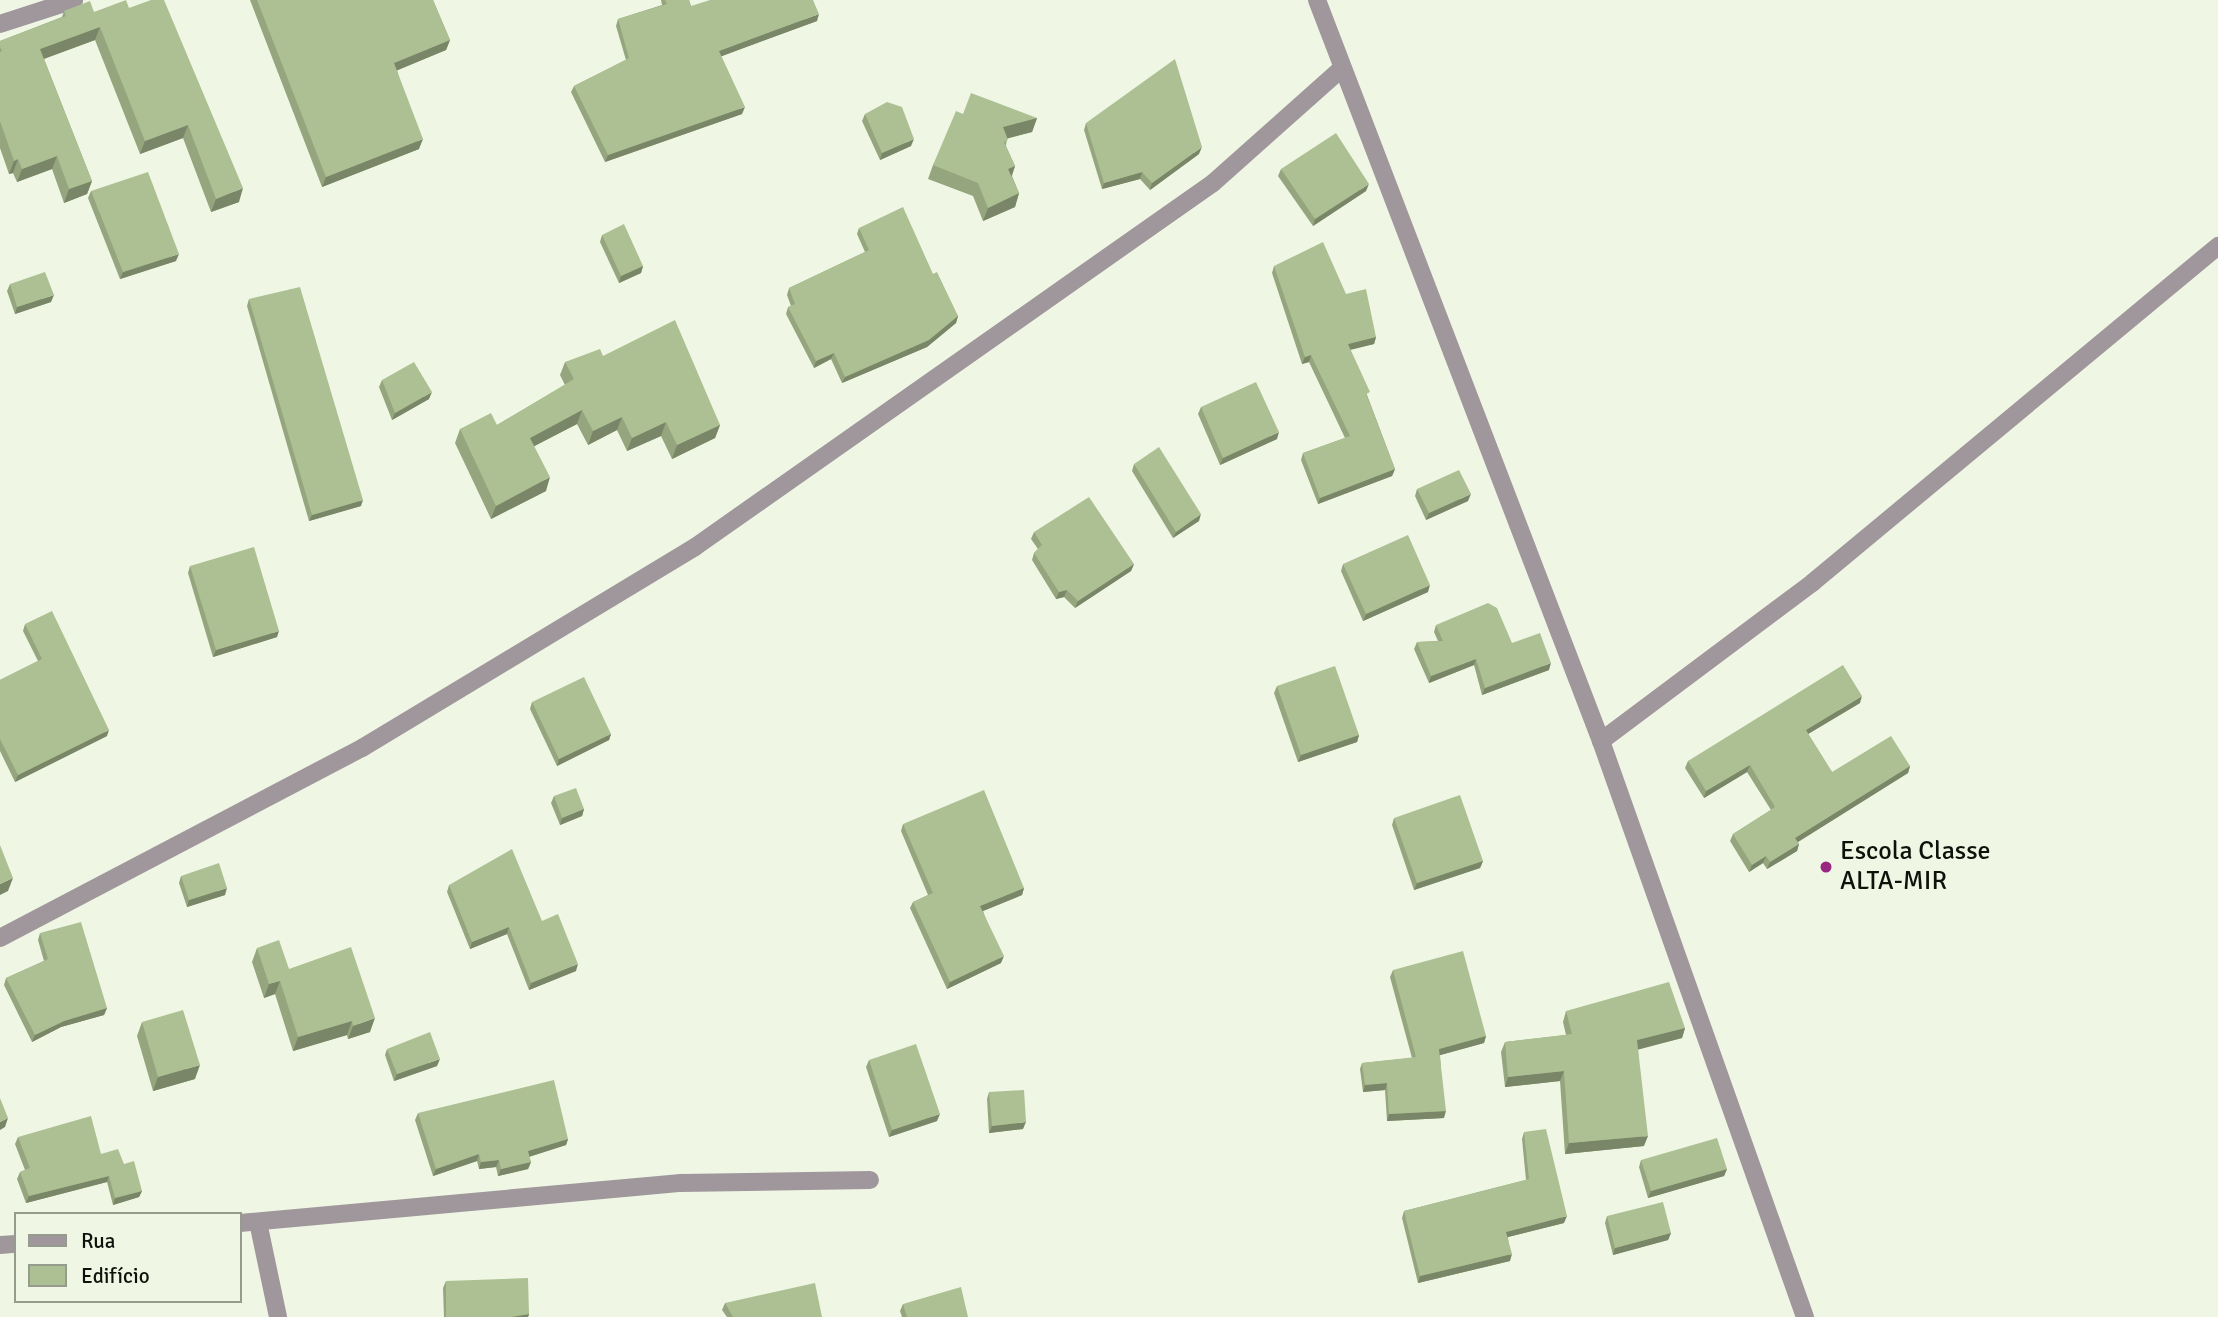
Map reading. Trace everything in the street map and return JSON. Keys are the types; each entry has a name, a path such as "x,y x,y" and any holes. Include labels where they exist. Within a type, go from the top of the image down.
{"street":[{"path":"0,24 74,0"},
{"path":"1317,0 1601,741 1805,1317"},
{"path":"0,937 362,748 695,547 1213,183 1342,68"},
{"path":"1601,741 1812,583 2218,246"},
{"path":"242,1223 681,1183 870,1180"},
{"path":"258,1222 278,1317"}],"building":[{"path":"126,0 129,8 151,0 164,0 243,188 216,199 188,125 145,141 100,27 40,49 92,181 69,189 57,156 22,169 18,159 14,161 0,121 0,41 66,16 64,11 90,1 94,12"},
{"path":"257,0 433,0 450,40 394,63 423,139 326,177"},
{"path":"665,0 689,0 691,6 710,0 813,0 819,14 719,51 745,107 608,155 574,86 629,58 618,19 667,4"},
{"path":"1175,59 1202,147 1152,183 1142,172 1104,183 1086,123"},
{"path":"971,93 1037,118 1003,127 1008,140 1004,142 1015,166 1008,169 1019,193 988,208 978,183 933,165 956,111 963,114"},
{"path":"887,102 902,107 914,139 882,153 865,114"},
{"path":"1336,133 1369,184 1315,219 1281,169"},
{"path":"148,172 179,254 123,272 91,191"},
{"path":"903,207 933,274 937,272 958,316 929,340 845,377 834,353 816,361 788,307 795,304 789,288 869,250 859,228"},
{"path":"624,224 643,266 621,276 602,235"},
{"path":"1323,242 1346,294 1366,289 1376,337 1348,344 1370,392 1366,394 1395,469 1320,498 1303,453 1350,436 1311,355 1305,357 1274,266"},
{"path":"45,272 54,295 17,307 10,284"},
{"path":"300,287 363,500 312,515 249,299"},
{"path":"675,320 720,425 677,445 666,422 632,438 622,417 593,431 582,410 530,438 550,477 496,506 460,429 491,413 497,425 574,379 565,362 600,349 603,356"},
{"path":"414,362 432,392 395,413 382,380"},
{"path":"1256,382 1279,432 1223,458 1201,407"},
{"path":"1159,447 1201,514 1176,532 1134,464"},
{"path":"1459,470 1471,494 1429,513 1417,489"},
{"path":"1089,497 1134,564 1078,601 1067,590 1059,592 1034,553 1042,545 1034,532"},
{"path":"1408,535 1430,585 1366,614 1343,564"},
{"path":"254,547 279,631 216,650 190,566"},
{"path":"1488,603 1497,608 1512,643 1540,633 1551,663 1485,688 1476,659 1431,676 1417,642 1443,641 1436,625"},
{"path":"52,611 109,730 18,775 0,739 0,680 42,659 25,624"},
{"path":"1843,665 1862,696 1806,730 1832,772 1891,736 1910,766 1795,838 1799,844 1770,862 1766,856 1752,865 1733,834 1775,807 1750,765 1706,791 1688,761"},
{"path":"1335,666 1359,735 1301,755 1277,686"},
{"path":"584,677 611,734 559,759 532,702"},
{"path":"576,788 584,809 562,818 554,796"},
{"path":"984,790 1024,888 980,906 1004,956 950,982 913,902 933,893 903,824"},
{"path":"1460,795 1483,861 1417,883 1394,818"},
{"path":"0,845 13,878 0,884"},
{"path":"512,849 542,921 558,914 578,964 531,983 509,927 472,942 449,885"},
{"path":"219,863 227,888 189,900 181,876"},
{"path":"81,922 107,1008 64,1021 35,1035 6,978 48,959 40,933"},
{"path":"279,940 289,969 351,947 375,1018 353,1026 352,1021 298,1037 280,981 269,984 257,948"},
{"path":"1463,951 1486,1036 1439,1049 1446,1111 1389,1114 1387,1083 1365,1085 1362,1063 1416,1057 1393,970"},
{"path":"1669,982 1685,1028 1637,1040 1648,1136 1569,1143 1564,1071 1508,1077 1505,1042 1572,1034 1566,1011"},
{"path":"183,1010 200,1065 158,1077 142,1022"},
{"path":"430,1032 440,1059 397,1074 387,1049"},
{"path":"916,1044 940,1114 892,1130 869,1060"},
{"path":"554,1080 568,1139 528,1151 531,1162 501,1169 499,1160 481,1162 479,1154 436,1169 418,1113"},
{"path":"1024,1090 1026,1122 992,1126 989,1092"},
{"path":"0,1098 8,1118 0,1122"},
{"path":"91,1116 101,1154 118,1149 124,1164 134,1161 142,1191 115,1198 109,1176 29,1196 20,1172 30,1168 18,1137"},
{"path":"1546,1129 1567,1216 1506,1232 1512,1254 1420,1276 1404,1211 1529,1179 1524,1132"},
{"path":"1717,1138 1727,1169 1651,1191 1641,1160"},
{"path":"1663,1202 1671,1233 1615,1248 1607,1216"},
{"path":"528,1278 529,1314 511,1317 446,1317 446,1281"},
{"path":"815,1283 822,1317 733,1317 725,1303"},
{"path":"961,1287 968,1317 907,1317 903,1304"}],"place":[{"name":"Escola Classe ALTA-MIR","path":"1826,867"}]}
